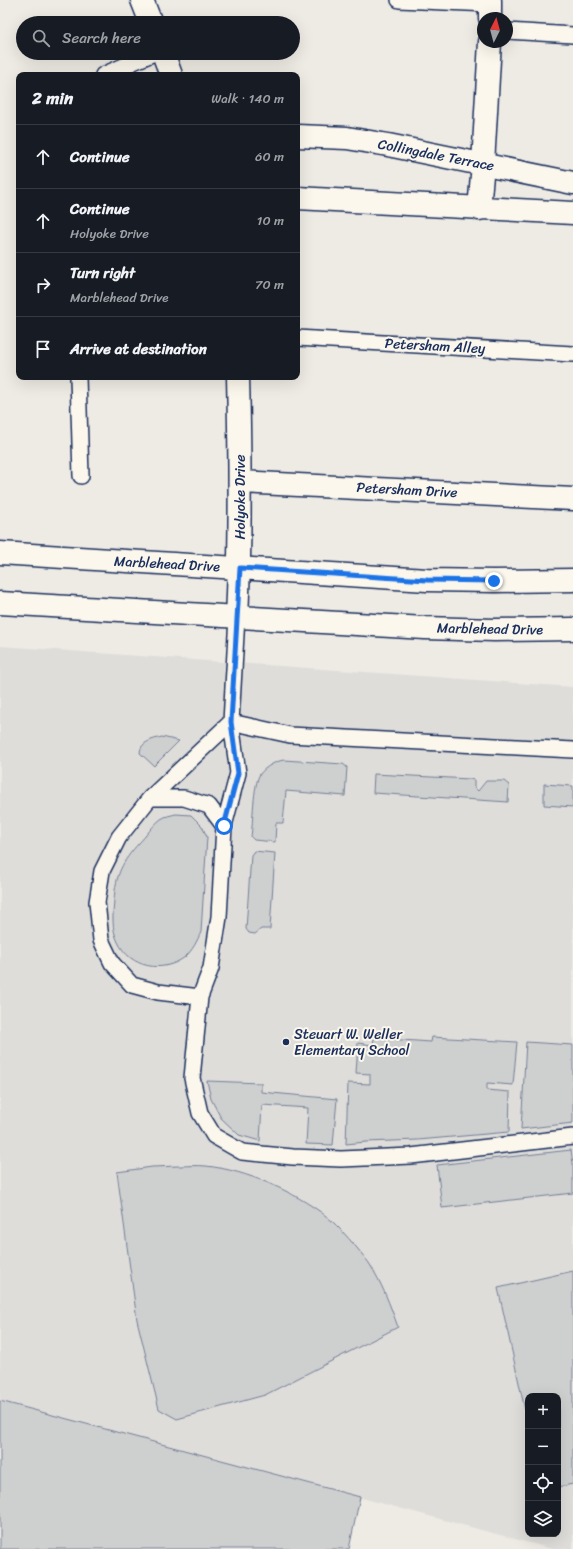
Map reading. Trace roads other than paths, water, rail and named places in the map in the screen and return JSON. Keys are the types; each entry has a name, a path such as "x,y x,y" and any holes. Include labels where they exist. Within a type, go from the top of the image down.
{"street":[{"path":"142,0 148,16"},
{"path":"479,209 490,48"},
{"path":"166,60 170,72"},
{"name":"Collingdale Terrace","path":"300,136 347,138 573,182"},
{"path":"300,198 573,213"},
{"name":"Holyoke Drive","path":"237,617 240,568 241,482 238,380"},
{"name":"Petersham Drive","path":"241,482 573,499"},
{"name":"Marblehead Drive","path":"0,554 427,580 573,580"},
{"name":"Marblehead Drive","path":"0,603 425,628 494,630 573,629"}],"lane":[{"path":"399,0 490,7"},
{"path":"513,31 573,35"},
{"path":"110,72 138,60"},
{"name":"Petersham Alley","path":"300,338 573,354"},
{"path":"78,380 81,476"},
{"path":"237,617 231,722 238,773 224,826 219,917 211,968 200,997 192,1078 200,1113 214,1136 242,1152 293,1157 341,1159 411,1156 573,1137"},
{"path":"231,722 290,735 573,750"},
{"path":"200,997 158,992 132,986 112,963 101,940 97,902 102,871 119,837 150,798 231,722"},
{"path":"150,798 184,798 209,806 224,826"}],"place":[{"name":"Steuart W. Weller Elementary School","path":"286,1042"}]}
